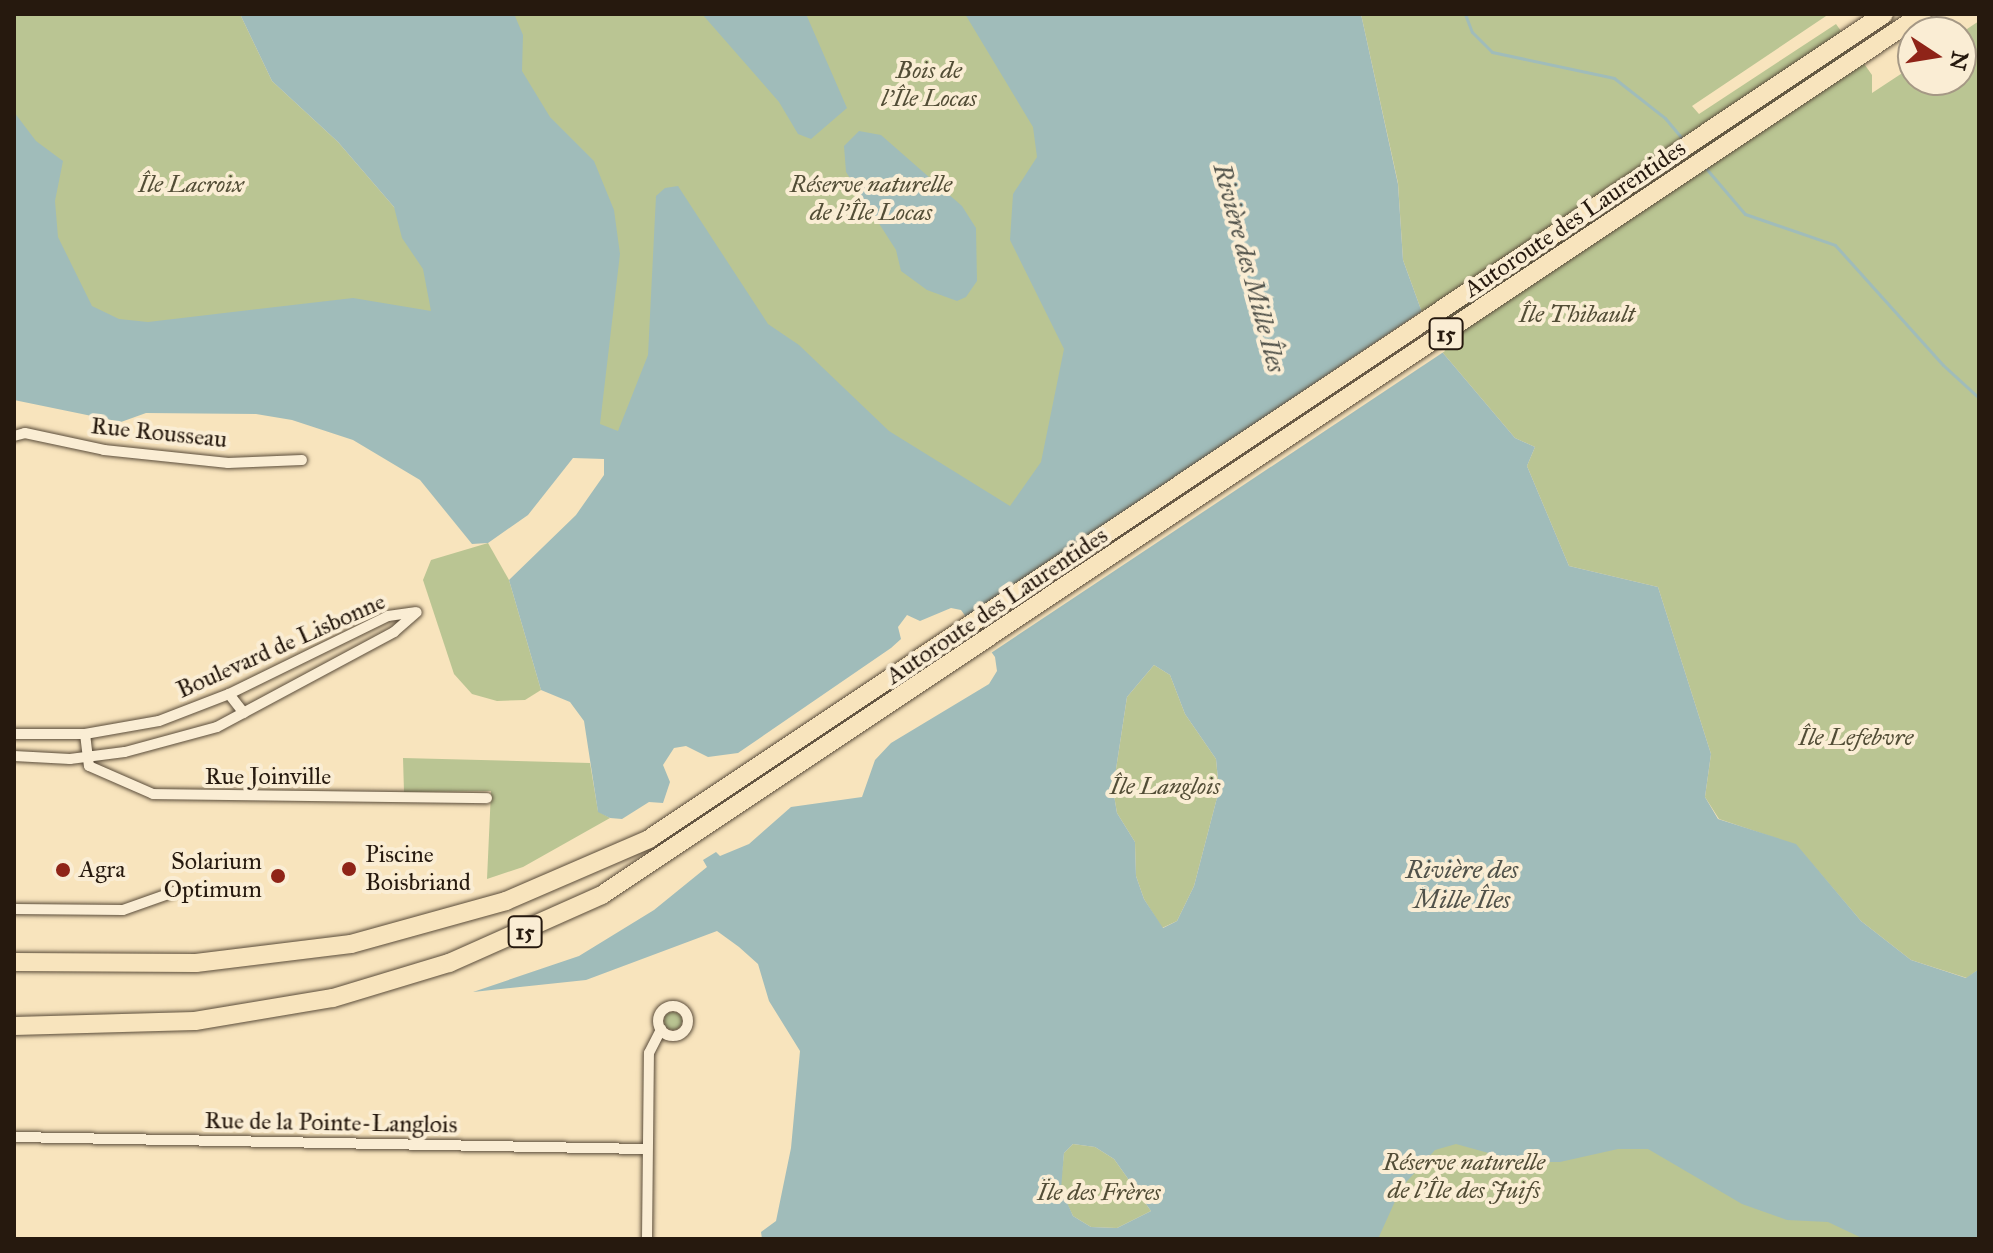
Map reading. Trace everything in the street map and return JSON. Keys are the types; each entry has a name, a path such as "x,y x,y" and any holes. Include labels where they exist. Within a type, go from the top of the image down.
{"highway":[{"name":"Autoroute des Laurentides","path":"14,962 151,965 259,958 398,934 506,901 666,829 1884,14"},
{"name":"Autoroute des Laurentides","path":"14,1026 144,1025 236,1016 333,998 449,963 618,887 1922,14"}],"street":[{"name":"Rue Rousseau","path":"14,436 25,433 104,450 228,463 302,460"},
{"name":"Boulevard de Lisbonne","path":"14,734 85,734 159,721 229,694 388,616 417,612 394,632 244,713 157,746 85,756 14,756"},
{"path":"229,694 244,713"},
{"path":"85,734 85,756"},
{"name":"Rue Joinville","path":"85,756 89,766 166,796 487,798"},
{"path":"14,909 123,910 174,892"},
{"path":"647,1239 649,1053 661,1029"},
{"name":"Rue de la Pointe-Langlois","path":"14,1137 647,1149"}],"green space":[{"name":"Île Lacroix","path":"14,14 240,14 272,81 338,142 394,207 469,320 199,342 78,310 14,212"},
{"name":"Réserve naturelle de l'Île Locas","path":"453,14 1019,14 1111,520 634,464 559,428"},
{"path":"1361,14 1829,14 1692,106 1699,114 1836,24 1872,75 1872,93 1897,77 1897,96 1977,96 1979,21 1979,969 1967,978 1911,960 1861,921 1796,845 1719,819 1705,797 1711,754 1658,587 1569,566 1527,466 1535,447 1515,438 1432,340 1403,260 1398,183"},
{"path":"488,543 509,580 541,690 525,700 497,701 472,694 454,674 423,580 431,560"},
{"name":"Île Langlois","path":"1154,665 1170,675 1185,714 1216,759 1219,790 1194,886 1177,921 1162,928 1144,899 1136,876 1135,842 1117,813 1113,789 1127,697"},
{"path":"403,758 590,763 598,811 610,818 523,867 487,879 491,791 404,792"},
{"path":"673,1012 682,1021 673,1030 664,1021"},
{"name":"Réserve naturelle de l'Île des Juifs","path":"1643,1118 1909,1239 1353,1239 1404,1128"},
{"name":"Ïle des Frères","path":"1073,1144 1095,1147 1114,1159 1151,1211 1117,1228 1091,1227 1073,1216 1060,1189 1064,1153"}],"water":[{"name":"Rivière des Mille Îles","path":"240,14 515,16 523,35 522,71 550,117 594,161 614,210 620,254 600,424 618,431 648,355 656,196 665,188 678,186 768,324 799,345 889,431 1010,506 1041,462 1064,349 1010,240 1013,194 1037,157 1033,127 965,14 1361,14 1398,184 1403,260 1432,340 1515,438 1535,447 1527,466 1569,566 1658,587 1711,754 1705,797 1718,819 1796,844 1861,921 1911,960 1966,978 1979,969 1979,1239 1864,1239 1828,1222 1787,1220 1742,1204 1648,1149 1618,1149 1560,1162 1521,1162 1456,1144 1435,1150 1401,1188 1378,1239 762,1239 761,1232 776,1221 791,1148 800,1051 769,1001 758,964 739,947 717,931 586,980 473,992 579,956 654,910 707,867 703,860 716,852 720,856 749,844 791,807 862,797 875,760 891,743 989,684 997,671 995,657 961,610 951,608 920,621 907,615 898,627 901,639 891,648 738,753 708,757 686,746 674,748 663,765 670,782 663,803 649,802 622,819 610,818 598,812 584,721 570,702 541,690 509,580 576,515 604,475 604,459 573,458 528,515 488,543 472,544 420,480 353,440 292,420 256,414 146,413 121,422 14,400 14,112 36,141 63,161 55,201 58,237 92,306 119,319 148,322 353,298 431,311 423,269 402,238 394,207 338,142 272,81","holes":["1154,665 1170,675 1185,714 1216,759 1219,790 1194,886 1177,921 1163,928 1144,899 1136,876 1135,842 1117,813 1113,789 1127,697","1073,1144 1095,1147 1114,1159 1151,1211 1117,1228 1091,1227 1073,1216 1061,1189 1064,1153"]},
{"path":"702,14 806,14 847,108 811,139 798,134 779,102"},
{"path":"859,131 881,135 962,206 976,228 977,281 966,297 957,301 927,290 901,271 896,250 846,172 844,146"}],"pier":[{"path":"1425,309 1445,351 988,655 964,619"}],"waterway":[{"path":"1465,14 1472,32 1492,52 1614,78 1665,118 1684,141"},
{"path":"1704,166 1745,214 1835,245 1943,365 1979,398"}],"place":[{"name":"Piscine Boisbriand","path":"349,869"},
{"name":"Agra","path":"63,870"},
{"name":"Solarium Optimum","path":"278,876"}],"park label":[{"name":"Bois de l'Île Locas","path":"929,85"},
{"name":"Île Thibault","path":"1577,315"},
{"name":"Île Lefebvre","path":"1856,738"}]}
